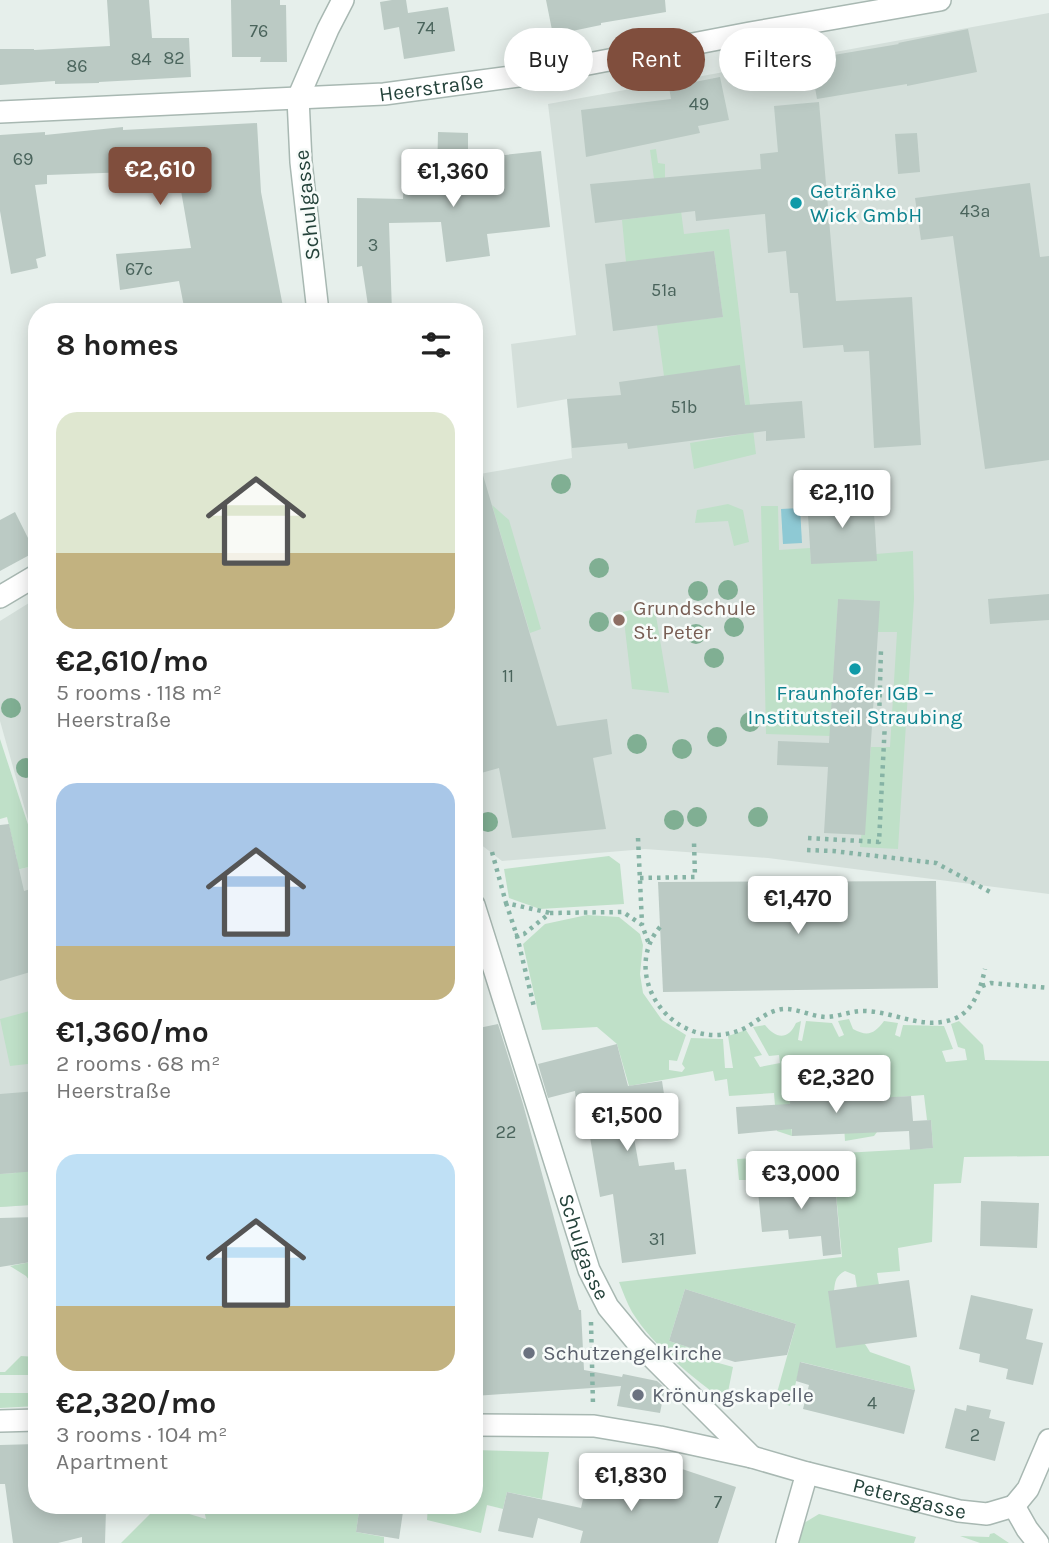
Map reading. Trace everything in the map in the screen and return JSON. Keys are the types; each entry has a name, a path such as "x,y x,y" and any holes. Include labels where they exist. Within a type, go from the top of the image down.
{"street":[{"name":"Heerstraße","path":"0,112 383,94 541,73 940,0"},
{"path":"298,98 340,2"},
{"name":"Schulgasse","path":"298,98 301,162 317,303"},
{"path":"0,597 28,580"},
{"name":"Schulgasse","path":"483,934 589,1270 608,1307 637,1342 752,1457"},
{"path":"0,1421 28,1420"},
{"name":"Petersgasse","path":"483,1425 594,1426 752,1457 959,1511 987,1514 1014,1506"},
{"path":"1038,1543 1014,1506 1028,1489 1049,1440"},
{"path":"787,1543 807,1473"}],"path":[{"path":"808,838 879,842 885,722 879,722 881,649"},
{"path":"638,838 642,925 649,945"},
{"path":"854,841 855,854"},
{"path":"640,878 695,877 694,842"},
{"path":"807,850 936,863 992,892"},
{"path":"492,852 506,904 550,913 622,912 642,925"},
{"path":"486,944 524,934 550,913"},
{"path":"660,927 649,945 646,973 650,990 670,1020 684,1028 705,1034 724,1035 735,1032 770,1012 785,1009 822,1017 866,1010 919,1022 944,1022 963,1014 978,995 985,969"},
{"path":"981,986 991,983 1049,988"},
{"path":"590,1309 594,1426"}],"shaded area":[{"path":"1049,13 1049,894 768,858 645,849 502,861 483,846 483,473 572,458 567,399 517,408 511,344 576,335 548,104 620,91 705,91 705,75 719,73 719,91 836,91 836,52"},
{"path":"28,604 28,820 0,721 0,621"},
{"path":"28,867 28,1205 0,1207 0,874"}],"green space":[{"path":"656,149 658,163 665,164 665,180 677,180 684,234 729,229 756,454 694,469 690,443 749,433 740,366 664,376 657,325 723,317 714,251 626,262 622,220 659,215 650,150"},
{"path":"728,504 743,510 749,542 734,546 728,521 695,523 697,510"},
{"path":"492,505 509,520 541,629 530,633"},
{"path":"761,506 778,506 779,550 810,548 811,564 913,551 914,599 898,849 860,847 871,747 890,747 897,632 876,632 879,601 838,599 830,736 766,734"},
{"path":"654,604 669,693 632,689 623,612"},
{"path":"0,739 28,825 28,867 0,874 17,860 7,817 0,819"},
{"path":"609,856 620,864 624,904 540,909 509,898 504,869"},
{"path":"587,915 619,917 640,934 643,945 640,974 643,993 662,1020 686,1035 677,1061 669,1060 669,1070 682,1072 685,1068 682,1064 691,1038 723,1039 725,1068 733,1068 728,1036 746,1030 762,1055 754,1057 760,1067 780,1063 779,1055 769,1056 753,1027 765,1025 781,1036 789,1033 796,1023 801,1021 798,1040 802,1041 806,1021 832,1023 839,1037 844,1035 838,1021 849,1019 853,1029 863,1033 874,1031 884,1021 898,1023 895,1035 900,1037 903,1025 944,1026 953,1049 942,1051 946,1062 967,1060 965,1049 958,1047 951,1024 959,1021 983,1045 985,1060 1049,1061 1049,1156 964,1157 961,1183 934,1184 932,1242 898,1248 900,1271 877,1273 879,1285 857,1288 855,1275 845,1271 836,1279 834,1291 864,1335 870,1352 910,1366 915,1390 801,1362 790,1406 775,1400 796,1324 685,1289 669,1341 716,1356 715,1362 733,1367 726,1402 675,1361 641,1325 630,1309 619,1282 842,1257 835,1183 811,1185 810,1177 739,1180 737,1159 933,1148 931,1120 927,1120 924,1095 873,1099 877,1132 874,1136 845,1141 841,1078 811,1080 809,1067 786,1069 792,1136 777,1131 774,1093 729,1096 727,1079 715,1081 713,1071 629,1086 617,1044 597,1027 542,1030 523,944 545,924"},
{"path":"28,1011 28,1064 10,1066 0,1019"},
{"path":"28,1165 28,1205 0,1207 0,1174 16,1173 16,1166"},
{"path":"28,1263 28,1279 26,1276 10,1266"},
{"path":"21,1356 28,1356 28,1375 0,1375 0,1372 5,1372"},
{"path":"0,1393 28,1393 28,1406 0,1408"},
{"path":"483,1450 549,1452 542,1499 507,1492 503,1509 487,1505 481,1533 427,1520 427,1514 483,1514"},
{"path":"150,1514 189,1514 206,1519 205,1514 359,1514 356,1532 384,1537 384,1543 121,1543"},
{"path":"819,1514 916,1537 914,1543 795,1543 799,1526"},
{"path":"994,1533 1009,1543 980,1543 960,1536 989,1537"}],"water":[{"path":"800,508 802,543 783,544 781,509"}],"building":[{"path":"107,0 149,0 152,38 189,38 191,77 99,83 55,84 55,81 0,85 0,49 110,46"},
{"path":"231,0 280,0 280,5 286,5 287,62 260,62 261,57 232,57"},
{"path":"406,0 408,13 448,7 455,51 404,59 399,27 384,30 380,2"},
{"path":"546,0 665,0 666,12 587,28 552,28"},
{"path":"968,29 977,72 907,86 817,99 816,91 836,91 836,55"},
{"path":"719,77 719,91 723,91 729,120 698,126 700,133 586,157 581,110 671,99 670,91 705,91 705,80"},
{"path":"819,102 836,301 912,297 921,445 874,448 869,351 844,352 843,345 803,348 798,293 790,293 786,251 768,253 765,214 696,221 695,211 595,223 590,184 761,169 760,154 778,152 774,106"},
{"path":"257,123 261,192 282,303 183,303 179,281 120,290 116,254 191,248 180,185 161,186 158,171 47,175 47,184 35,185 46,256 36,259 38,268 11,274 0,211 0,135 45,132 45,135 123,127 123,130"},
{"path":"438,132 468,133 468,159 541,151 550,227 487,234 490,256 446,262 441,222 389,223 392,303 368,303 362,266 357,267 357,198 403,199 404,178 437,179"},
{"path":"917,133 920,172 898,174 895,134"},
{"path":"1030,183 1040,257 1049,256 1049,460 985,469 953,236 921,240 915,198"},
{"path":"714,251 723,317 613,331 605,264"},
{"path":"740,365 745,405 802,401 805,438 766,441 766,431 628,449 627,443 572,448 567,399 621,395 619,382"},
{"path":"483,475 557,726 607,719 612,754 593,758 606,829 512,838 499,768 483,772"},
{"path":"873,495 877,561 811,564 807,498"},
{"path":"15,512 28,538 28,556 0,571 0,520"},
{"path":"1049,594 1049,620 990,624 988,599"},
{"name":"Fraunhofer IGB – Institutsteil Straubing","path":"838,599 880,601 865,835 824,833 828,767 777,765 778,741 829,743"},
{"path":"9,824 24,891 28,890 28,973 0,981 0,825"},
{"path":"936,881 938,988 663,992 658,882"},
{"path":"498,1024 523,1104 581,1310 584,1370 657,1381 665,1388 660,1413 617,1406 621,1386 483,1395 483,1027"},
{"path":"617,1044 628,1086 662,1081 668,1120 632,1127 639,1166 674,1162 675,1170 686,1169 696,1254 622,1263 613,1194 600,1197 588,1125 579,1126 575,1091 548,1098 538,1064"},
{"path":"841,1078 842,1100 911,1096 913,1121 931,1120 933,1148 910,1150 909,1131 792,1136 792,1129 738,1134 736,1107 790,1104 789,1090 812,1089 811,1080"},
{"path":"28,1092 28,1172 0,1174 0,1094"},
{"path":"810,1177 811,1185 835,1183 841,1254 823,1256 821,1236 789,1239 788,1230 762,1232 757,1181"},
{"path":"981,1201 1039,1203 1037,1248 980,1246"},
{"path":"28,1217 28,1262 0,1267 0,1218"},
{"path":"909,1280 917,1337 836,1348 828,1291"},
{"path":"685,1289 796,1324 787,1355 735,1362 669,1341"},
{"path":"971,1295 1033,1309 1026,1339 1043,1343 1033,1385 1006,1379 1008,1369 979,1362 980,1354 959,1349"},
{"path":"800,1362 915,1390 904,1434 803,1409 809,1385 796,1381"},
{"path":"967,1405 991,1410 989,1418 1005,1422 995,1461 945,1448 955,1408 966,1411"},
{"path":"28,1444 28,1514 106,1514 105,1543 82,1543 82,1537 58,1543 13,1543 5,1484 0,1484 0,1445"},
{"path":"679,1468 736,1487 718,1543 580,1543 583,1531 538,1518 533,1538 498,1531 507,1492 581,1508 588,1477 669,1496"},
{"path":"359,1514 403,1514 399,1539 356,1532"}],"place":[{"name":"Getränke Wick GmbH","path":"796,203"},
{"name":"Grundschule St. Peter","path":"619,620"},
{"name":"Fraunhofer IGB – Institutsteil Straubing","path":"855,669"},
{"name":"Schutzengelkirche","path":"529,1353"},
{"name":"Krönungskapelle","path":"638,1395"}]}
